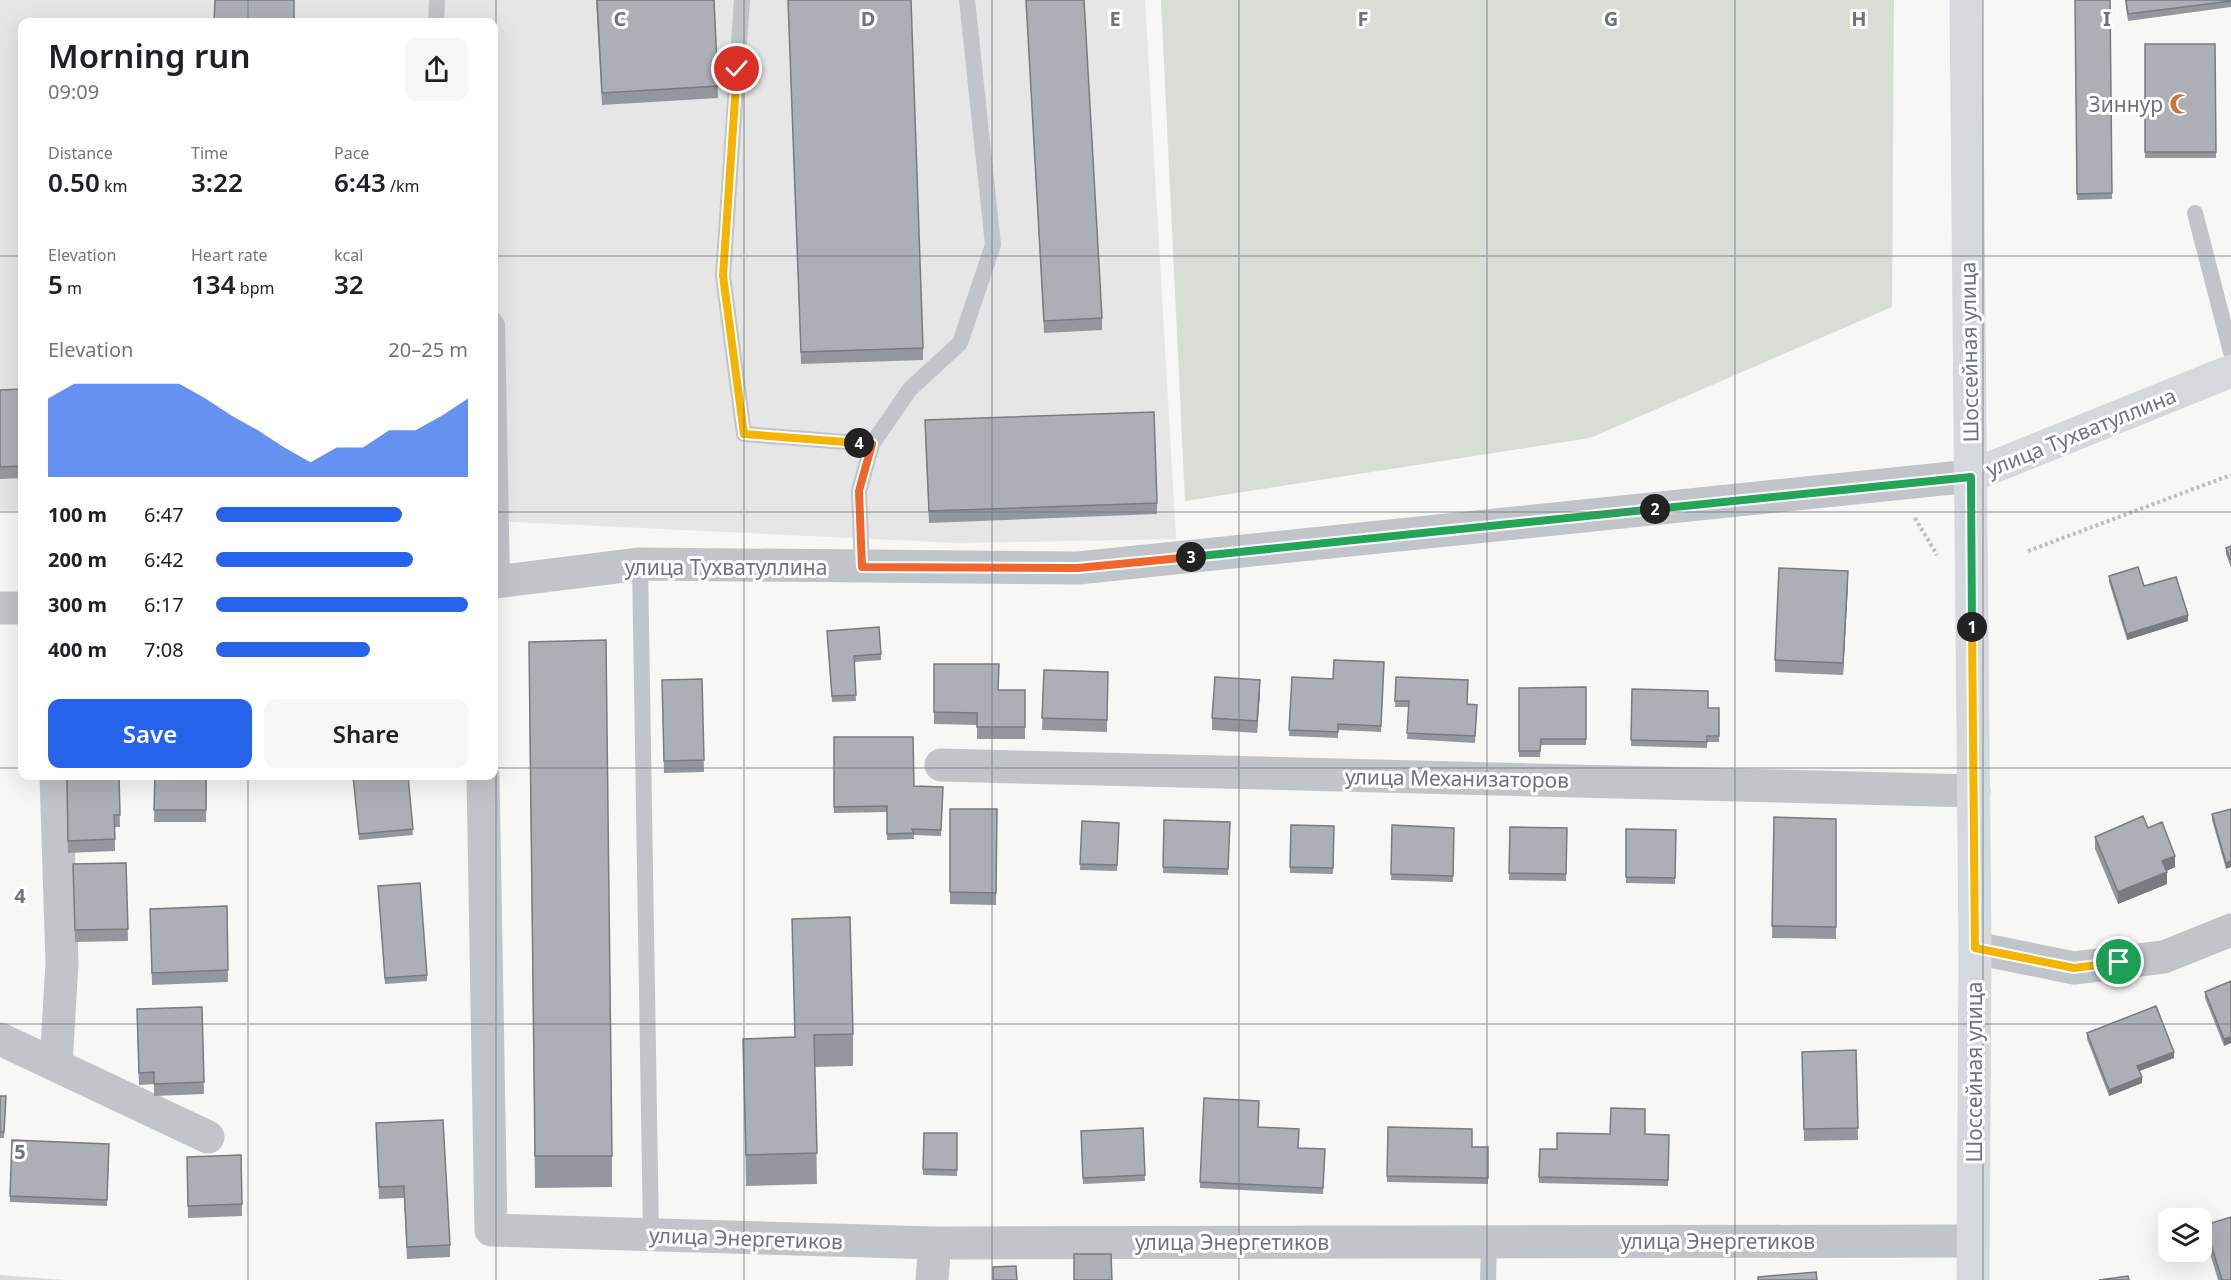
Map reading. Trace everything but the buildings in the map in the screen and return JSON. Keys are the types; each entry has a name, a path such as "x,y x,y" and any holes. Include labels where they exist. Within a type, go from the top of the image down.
{"main road":[{"name":"Шоссейная улица","path":"1966,0 1975,948 1973,1280"},
{"name":"улица Тухватуллина","path":"1971,477 2231,371"}],"street":[{"name":"улица Тухватуллина","path":"498,582 640,564 1078,568 1971,477"},
{"path":"0,608 18,608"},
{"name":"улица Механизаторов","path":"941,765 1974,791"},
{"path":"56,780 62,963 56,1065"},
{"name":"улица Энергетиков","path":"483,780 491,1230 935,1243 1973,1241"},
{"path":"1975,948 2074,968 2164,957 2231,930"},
{"path":"0,1039 208,1137"},
{"path":"932,1280 935,1243"}],"lane":[{"path":"436,18 437,0"},
{"path":"742,0 723,276 744,434 872,444"},
{"path":"862,567 859,491 872,444 910,388 960,343 993,245 968,0"},
{"path":"2195,213 2231,352"},
{"path":"498,324 498,582"},
{"path":"640,564 651,1235"},
{"path":"1488,1280 1489,1242"}],"path":[{"path":"2028,551 2231,475"}],"shaded area":[{"path":"0,0 1145,0 1176,539 957,543 498,521 498,18 18,18 18,510 0,511"},
{"path":"1161,0 1894,0 1892,307 1590,438 1185,501"},
{"path":"0,1275 65,1280 0,1280"}],"place":[{"name":"Зиннур","path":"2180,104"}],"route":[{"path":"737,69 723,276 744,434 872,444 859,491 862,567 1078,568 1971,477 1975,948 2074,968 2119,962"}]}
